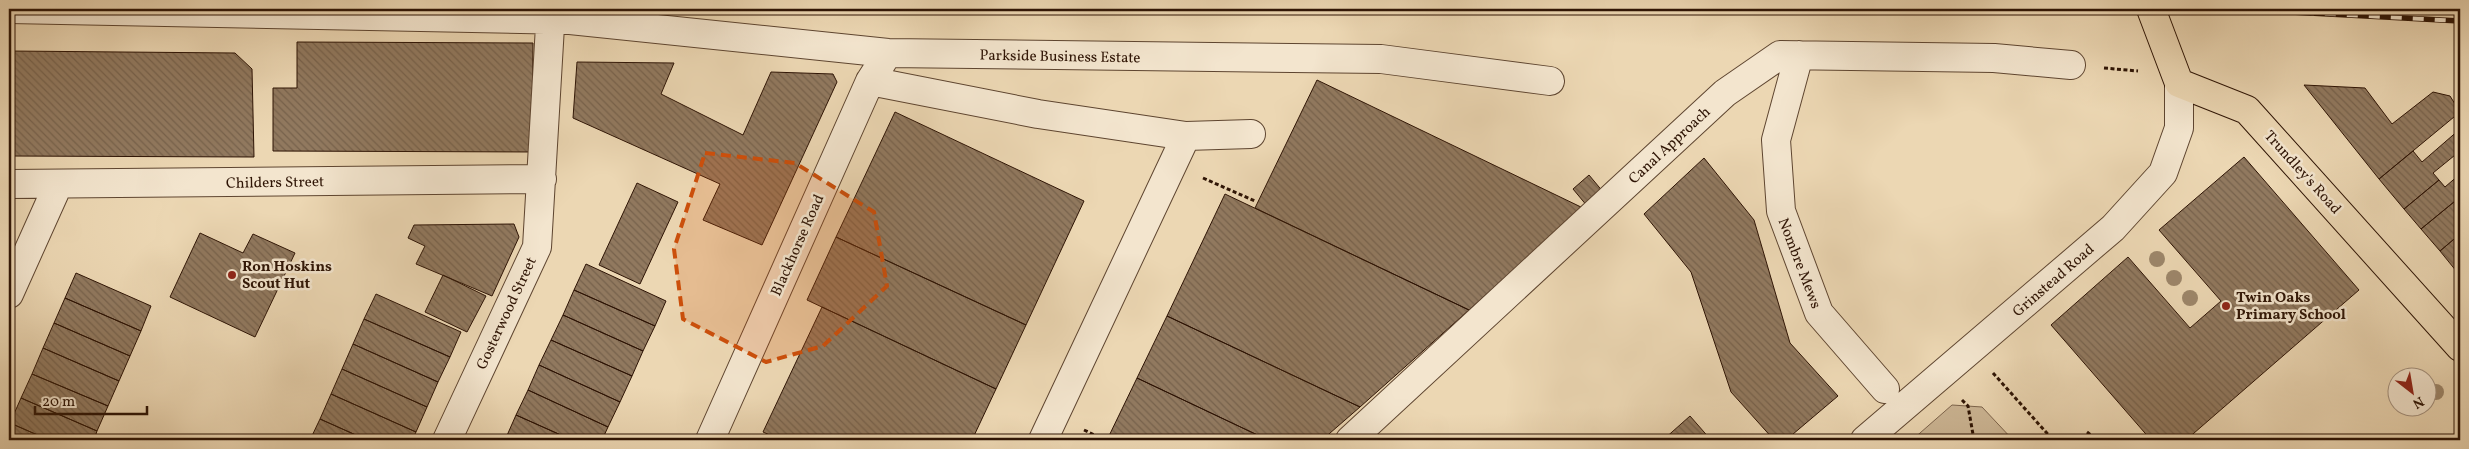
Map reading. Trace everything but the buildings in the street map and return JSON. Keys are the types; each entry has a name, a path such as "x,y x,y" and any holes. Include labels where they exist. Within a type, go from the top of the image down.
{"main road":[{"path":"2151,9 2178,78"},
{"name":"Trundley's Road","path":"2178,78 2248,110 2460,346"}],"street":[{"name":"Parkside Business Estate","path":"9,9 552,17 888,53 1381,59 1550,81"},
{"name":"Gosterwood Street","path":"446,440 537,247 552,17"},
{"name":"Blackhorse Road","path":"710,440 870,81 888,53"},
{"name":"Canal Approach","path":"1350,440 1725,93 1780,55 1994,58 2071,65"},
{"name":"Nombre Mews","path":"1799,55 1776,140 1781,211 1819,313 1885,389"},
{"name":"Grinstead Road","path":"1865,440 2113,228 2163,173 2179,128 2178,78"},
{"path":"870,81 1038,114 1186,136 1251,134"},
{"path":"1042,440 1186,136"},
{"name":"Childers Street","path":"9,184 542,179"},
{"path":"9,294 58,185"}],"path":[{"path":"2071,65 2178,78"},
{"path":"1196,178 1202,177 1255,202"},
{"path":"1994,374 2053,440"},
{"path":"1958,395 1968,406 1974,440"},
{"path":"1077,426 1102,439"},
{"path":"2087,432 2097,440"}],"highlighted area":[{"path":"705,153 795,163 874,212 887,286 823,346 766,362 683,319 674,249"}],"shaded area":[{"path":"1952,405 1982,407 2013,440 1912,440"}],"railway":[{"path":"2237,9 2460,21"}],"place":[{"name":"Ron Hoskins Scout Hut","path":"232,275"},
{"name":"Twin Oaks Primary School","path":"2226,306"}]}
